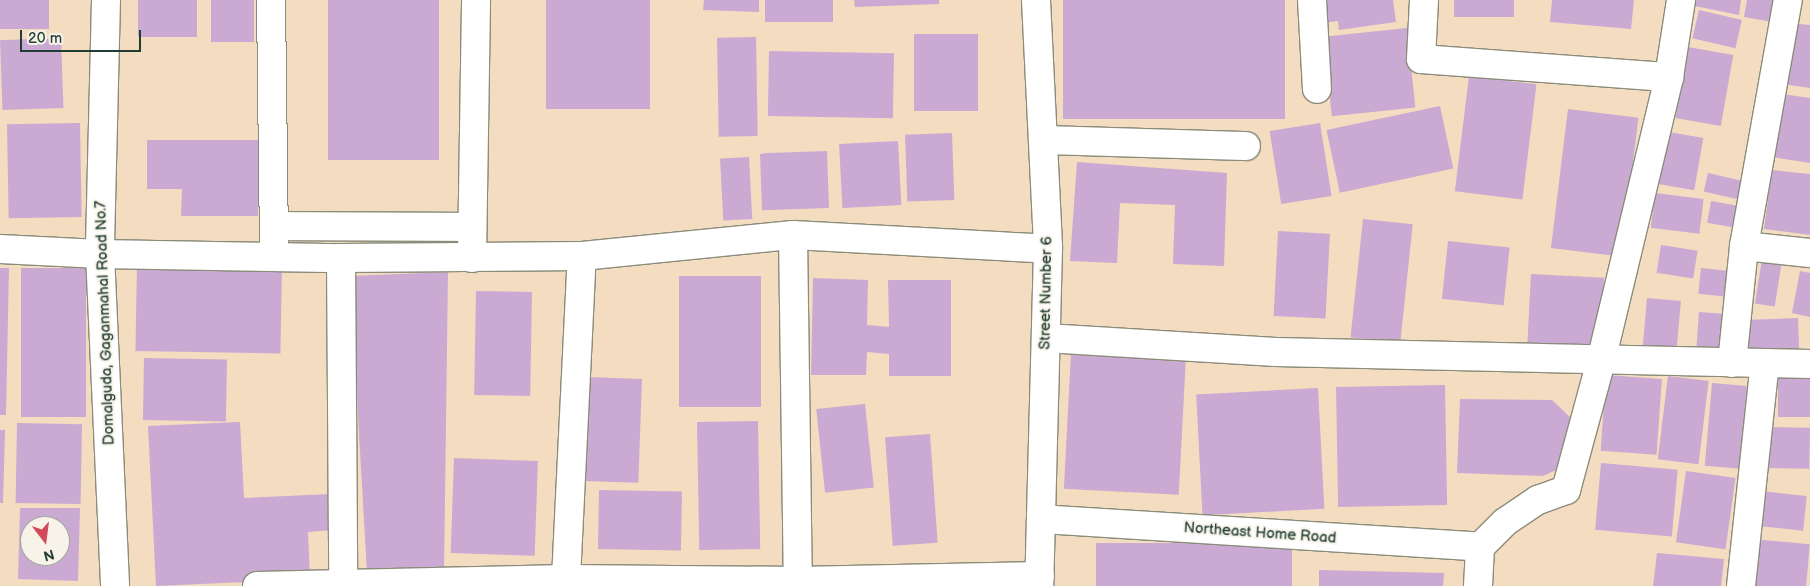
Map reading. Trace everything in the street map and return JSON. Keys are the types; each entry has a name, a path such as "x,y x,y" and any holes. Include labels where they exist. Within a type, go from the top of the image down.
{"street":[{"name":"Domalguda, Gaganmahal Road No.7","path":"106,0 100,254 115,586"},
{"path":"271,0 274,255"},
{"path":"472,258 476,0"},
{"name":"Street Number 6","path":"1036,0 1048,249 1040,581"},
{"path":"1312,0 1317,89"},
{"path":"1424,0 1421,60 1669,78"},
{"path":"1478,586 1480,547 1505,522 1538,500 1566,490 1602,361 1669,78 1681,0"},
{"path":"1732,363 1744,246 1788,0"},
{"path":"1043,140 1246,146"},
{"path":"274,226 472,227"},
{"path":"0,248 100,254 472,258 582,256 793,235 1048,249"},
{"path":"793,235 798,581"},
{"path":"1744,246 1810,253"},
{"path":"566,579 582,256"},
{"path":"341,258 343,582"},
{"path":"1046,338 1276,352 1602,361 1810,363"},
{"path":"1741,586 1765,363"},
{"name":"Northeast Home Road","path":"1041,519 1480,547"},
{"path":"256,586 343,582 566,579 1040,581"}],"building":[{"path":"0,0 49,0 49,29 0,29"},
{"path":"138,0 197,0 197,37 138,37"},
{"path":"211,0 254,0 254,42 211,42"},
{"path":"328,0 439,0 439,160 328,160"},
{"path":"546,0 650,0 650,109 546,109"},
{"path":"704,0 759,0 759,12 703,10"},
{"path":"765,0 833,0 833,22 765,22"},
{"path":"854,0 939,0 939,4 855,7"},
{"path":"1063,0 1285,0 1285,119 1063,119"},
{"path":"1318,0 1393,0 1396,22 1339,30 1338,21 1322,23"},
{"path":"1454,0 1514,0 1514,17 1454,17"},
{"path":"1552,0 1634,0 1631,29 1550,22"},
{"path":"1691,0 1741,0 1739,15 1690,5"},
{"path":"1747,0 1783,0 1778,23 1744,17"},
{"path":"1699,10 1742,20 1735,48 1692,38"},
{"path":"1790,23 1810,25 1810,88 1782,84"},
{"path":"1407,28 1415,108 1332,116 1323,37"},
{"path":"914,34 978,34 978,111 914,111"},
{"path":"756,37 758,136 719,137 717,38"},
{"path":"61,38 63,108 2,110 0,40"},
{"path":"1688,47 1733,55 1721,126 1675,118"},
{"path":"769,51 894,53 893,118 768,116"},
{"path":"1469,76 1536,84 1522,199 1455,191"},
{"path":"1775,93 1810,98 1810,163 1765,156"},
{"path":"1440,106 1453,169 1340,193 1327,130"},
{"path":"1568,109 1638,118 1621,257 1551,248"},
{"path":"80,123 82,217 9,218 7,124"},
{"path":"1320,123 1332,196 1281,204 1270,131"},
{"path":"1663,131 1703,138 1694,190 1654,183"},
{"path":"952,133 954,200 907,202 905,135"},
{"path":"147,140 258,140 258,216 181,216 182,189 147,189"},
{"path":"898,141 901,205 842,208 839,144"},
{"path":"827,151 829,208 762,210 760,153"},
{"path":"749,157 752,219 723,220 720,159"},
{"path":"1077,162 1227,173 1224,266 1173,264 1175,205 1120,203 1117,263 1070,261"},
{"path":"1772,170 1810,174 1810,235 1764,229"},
{"path":"1708,173 1753,183 1749,202 1704,192"},
{"path":"1655,193 1704,199 1699,234 1651,228"},
{"path":"1711,201 1746,207 1743,229 1707,223"},
{"path":"1363,219 1413,224 1400,343 1351,337"},
{"path":"1278,231 1330,234 1325,319 1274,316"},
{"path":"1448,241 1510,247 1504,305 1442,299"},
{"path":"1661,245 1698,251 1693,278 1657,273"},
{"path":"1762,259 1782,262 1775,307 1755,303"},
{"path":"137,262 282,265 280,354 135,351"},
{"path":"0,268 9,268 6,415 0,415"},
{"path":"21,268 86,268 86,417 21,417"},
{"path":"1701,268 1737,272 1734,298 1698,294"},
{"path":"1800,271 1810,273 1810,317 1792,313"},
{"path":"448,272 444,573 367,573 350,276"},
{"path":"1531,274 1604,278 1600,349 1527,345"},
{"path":"679,276 761,276 761,407 679,407"},
{"path":"813,278 868,280 867,325 889,327 888,280 951,280 951,376 889,376 889,354 867,352 866,375 811,375"},
{"path":"476,291 532,292 530,396 474,395"},
{"path":"1647,298 1681,301 1676,352 1643,349"},
{"path":"1699,312 1730,314 1727,352 1696,350"},
{"path":"1798,318 1799,352 1744,354 1743,320"},
{"path":"1071,353 1186,359 1179,495 1064,489"},
{"path":"144,358 227,359 226,421 143,420"},
{"path":"1606,375 1662,379 1657,455 1601,451"},
{"path":"1668,376 1709,381 1698,464 1658,459"},
{"path":"1778,376 1810,376 1810,417 1778,417"},
{"path":"587,377 642,379 638,483 583,481"},
{"path":"1712,383 1747,386 1740,469 1705,466"},
{"path":"1445,385 1447,505 1338,507 1336,387"},
{"path":"1318,388 1324,509 1202,515 1196,394"},
{"path":"1460,399 1552,400 1573,420 1569,464 1543,476 1457,473"},
{"path":"865,404 874,488 825,493 816,409"},
{"path":"758,421 760,549 699,550 697,422"},
{"path":"240,422 244,498 330,494 332,530 308,532 310,579 156,586 148,426"},
{"path":"17,423 82,424 81,504 16,503"},
{"path":"1765,427 1810,428 1809,469 1764,468"},
{"path":"0,430 5,430 3,503 0,503"},
{"path":"930,434 938,543 893,546 885,437"},
{"path":"454,458 538,461 535,556 451,553"},
{"path":"1601,463 1678,470 1672,536 1595,530"},
{"path":"1686,471 1736,478 1725,549 1676,542"},
{"path":"599,490 682,491 681,550 598,549"},
{"path":"1760,491 1807,496 1803,531 1756,526"},
{"path":"20,508 80,508 78,581 18,579"},
{"path":"1751,539 1810,544 1806,586 1747,586"},
{"path":"1096,543 1292,543 1292,586 1096,586"},
{"path":"1657,553 1724,559 1721,586 1653,586"},
{"path":"1319,570 1444,573 1443,586 1319,586"}]}
